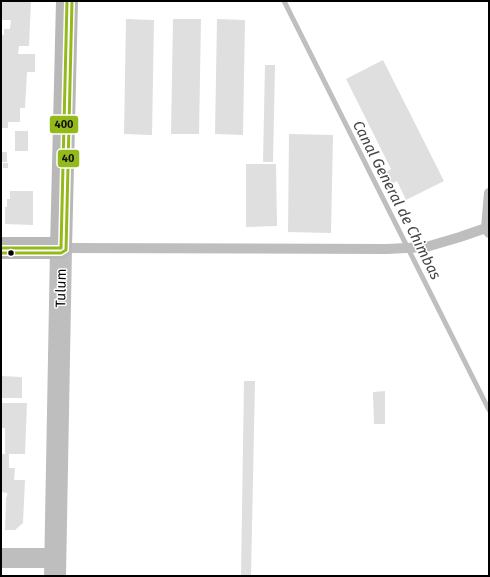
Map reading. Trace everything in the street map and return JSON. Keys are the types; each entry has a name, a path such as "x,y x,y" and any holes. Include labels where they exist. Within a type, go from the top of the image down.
{"main road":[{"name":"Tulum","path":"61,248 67,1"},
{"path":"1,248 61,248"}],"street":[{"name":"Tulum","path":"55,567 61,248"},
{"path":"1,558 55,567"}],"lane":[{"path":"61,248 387,249 426,247 488,231 489,193"}],"building":[{"path":"1,1 31,1 29,46 19,46 18,54 35,54 35,72 27,72 25,108 20,108 20,122 8,122 8,128 1,128 1,38 2,35 4,35 4,29 10,29 11,20 1,20"},
{"path":"126,19 154,20 152,135 124,134"},
{"path":"173,19 201,19 199,134 171,134"},
{"path":"217,19 245,20 243,135 215,134"},
{"path":"383,60 444,181 406,200 397,181 390,185 384,173 391,169 346,79"},
{"path":"265,65 275,65 273,162 263,162"},
{"path":"15,131 28,131 28,151 15,151"},
{"path":"289,134 333,135 331,233 288,232"},
{"path":"1,152 7,152 7,162 1,162"},
{"path":"3,163 8,163 8,168 3,168"},
{"path":"246,164 276,164 277,226 246,227"},
{"path":"10,191 33,191 33,225 5,224 5,207 7,207 7,199 10,199"},
{"path":"1,376 22,377 22,398 1,398"},
{"path":"244,381 255,381 251,576 241,576"},
{"path":"385,391 385,424 374,424 373,392"},
{"path":"2,403 27,403 25,454 9,454 9,468 15,468 14,480 25,480 23,523 15,530 5,530 7,493 1,492 1,454 5,454 5,428 1,428"}],"waterway":[{"name":"Canal General de Chimbas","path":"284,1 489,410"}],"transit line":[{"name":"400","path":"61,248 67,1"},
{"name":"40","path":"1,253 61,253 66,250 72,1"},
{"name":"400","path":"1,248 61,248"}]}
